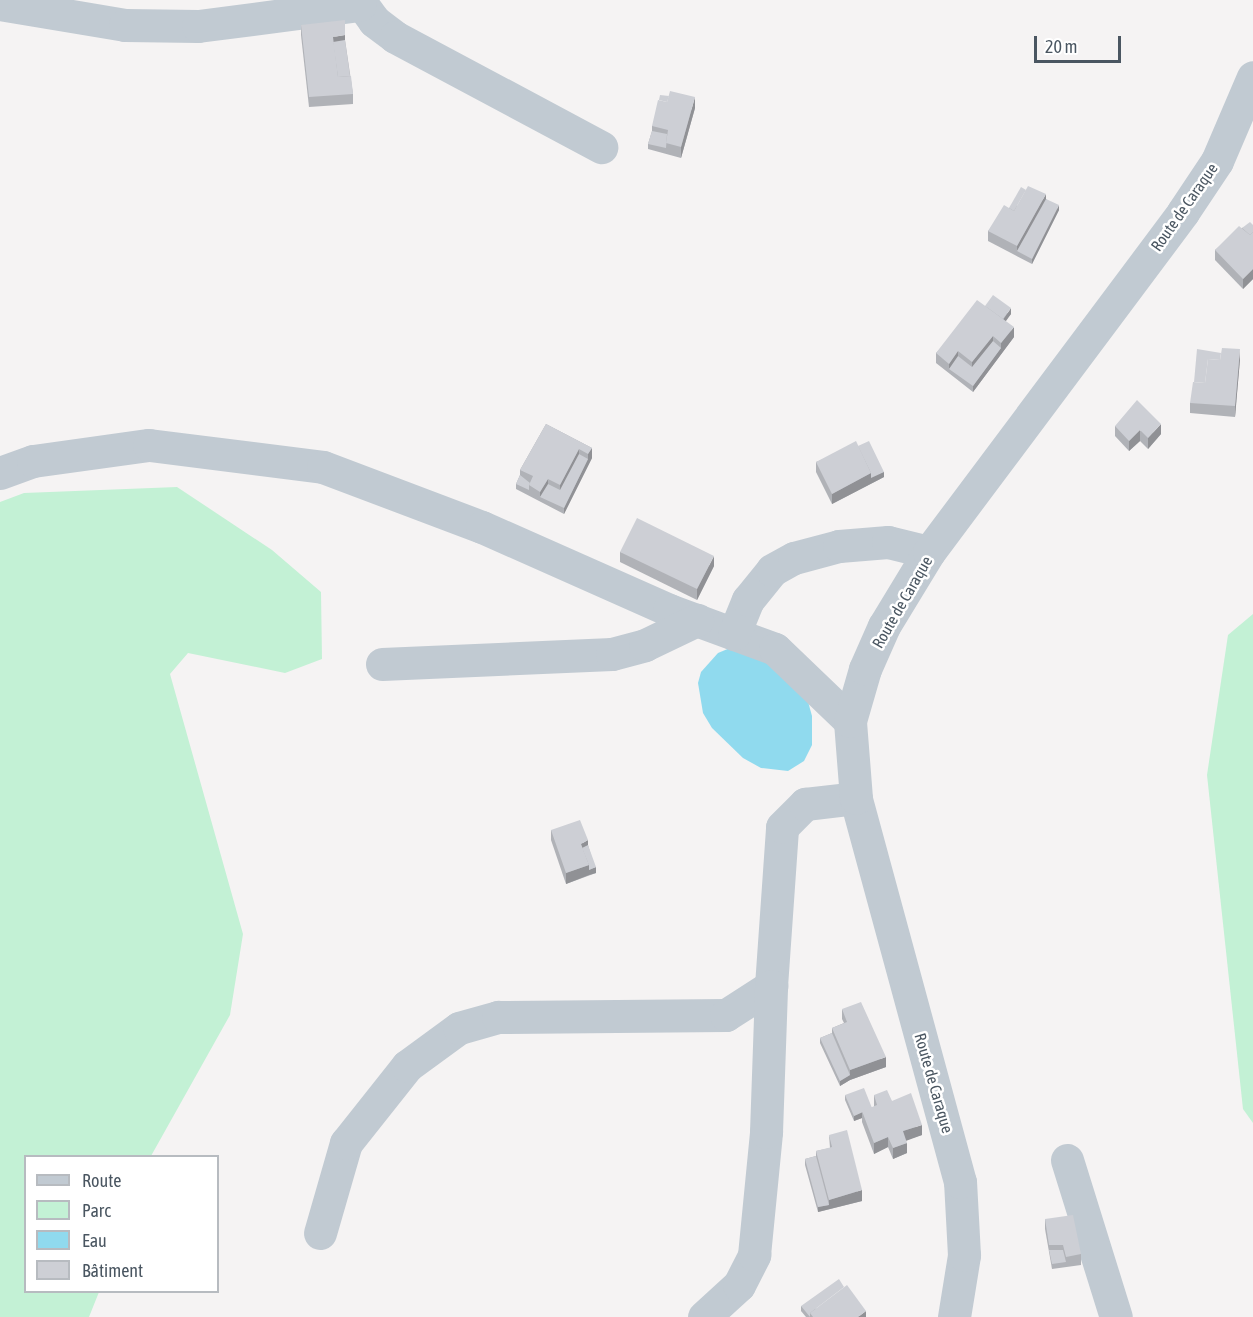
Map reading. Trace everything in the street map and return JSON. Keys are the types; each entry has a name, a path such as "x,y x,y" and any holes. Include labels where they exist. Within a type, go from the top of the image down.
{"street":[{"path":"0,4 125,25 198,26 360,3 394,37 601,147"},
{"name":"Route de Caraque","path":"954,1317 964,1255 960,1182 856,798 850,721 865,669 884,626 929,552 1183,212 1216,161 1243,108 1253,77"},
{"path":"0,473 33,461 149,444 323,467 483,527 697,620 775,649 850,721"},
{"path":"734,634 748,600 772,570 794,558 839,546 888,542 929,552"},
{"path":"382,664 612,654 645,645 697,620"},
{"path":"704,1317 739,1285 754,1255 758,1237 782,827 805,804 856,798"},
{"path":"320,1233 346,1143 408,1066 459,1028 498,1017 726,1015 771,986"},
{"path":"1067,1160 1116,1317"}],"green space":[{"path":"177,487 272,550 321,592 322,659 285,673 188,653 170,674 243,934 230,1015 152,1155 24,1155 24,1293 99,1293 89,1317 0,1317 0,502 24,493"},
{"path":"1253,614 1253,1123 1243,1109 1207,775 1228,635"}],"water":[{"path":"730,648 764,658 807,698 812,716 812,745 804,761 788,771 761,768 743,758 712,728 703,713 698,683 701,672 718,653"}],"building":[{"path":"345,20 345,35 333,37 338,77 351,76 353,94 309,97 301,25"},
{"path":"345,40 350,76 338,77 333,42"},
{"path":"670,91 695,97 681,147 666,143 668,130 652,126 658,100 667,102"},
{"path":"660,95 669,96 667,102 659,100"},
{"path":"652,131 667,134 666,148 648,144"},
{"path":"1028,186 1046,194 1017,246 988,231 1004,205 1014,211"},
{"path":"1021,187 1026,190 1014,211 1009,208"},
{"path":"1046,199 1059,205 1032,259 1017,251"},
{"path":"1250,222 1253,225 1253,232 1250,235 1242,228"},
{"path":"1239,226 1250,235 1253,232 1253,269 1243,279 1215,250"},
{"path":"993,295 1011,308 1003,319 985,306"},
{"path":"977,300 1014,327 1001,343 993,336 972,362 958,351 949,364 936,353"},
{"path":"993,341 1001,348 973,386 949,369 958,356 972,367"},
{"path":"1222,348 1240,349 1235,406 1190,403 1193,382 1205,383 1208,359 1220,360"},
{"path":"1197,349 1221,353 1220,360 1208,359 1205,383 1194,382"},
{"path":"1137,400 1161,424 1148,438 1140,430 1129,441 1115,426"},
{"path":"546,424 592,448 588,454 579,449 560,485 548,479 540,492 529,485 533,476 520,470"},
{"path":"856,441 871,473 832,494 816,462"},
{"path":"869,441 884,472 871,478 871,473 858,446"},
{"path":"579,454 588,459 564,508 540,497 548,484 560,490"},
{"path":"520,475 530,483 529,490 516,484"},
{"path":"637,518 714,556 697,589 620,552"},
{"path":"580,820 588,840 581,844 589,865 566,873 551,830"},
{"path":"588,845 596,867 589,870 582,848"},
{"path":"861,1002 886,1057 850,1070 832,1028 847,1022 842,1009"},
{"path":"832,1033 850,1075 840,1081 820,1038"},
{"path":"864,1088 872,1108 854,1116 845,1095"},
{"path":"887,1090 892,1101 911,1093 922,1125 903,1131 907,1143 893,1148 888,1137 874,1143 862,1111 877,1105 874,1095"},
{"path":"847,1130 862,1190 829,1200 816,1151 832,1147 829,1135"},
{"path":"816,1156 829,1205 818,1207 805,1159"},
{"path":"1073,1215 1081,1254 1066,1257 1063,1245 1049,1245 1045,1219"},
{"path":"1049,1250 1063,1250 1066,1262 1052,1264"},
{"path":"839,1279 844,1287 810,1313 810,1317 801,1306"},
{"path":"847,1285 866,1311 858,1317 813,1317 810,1313"}]}
